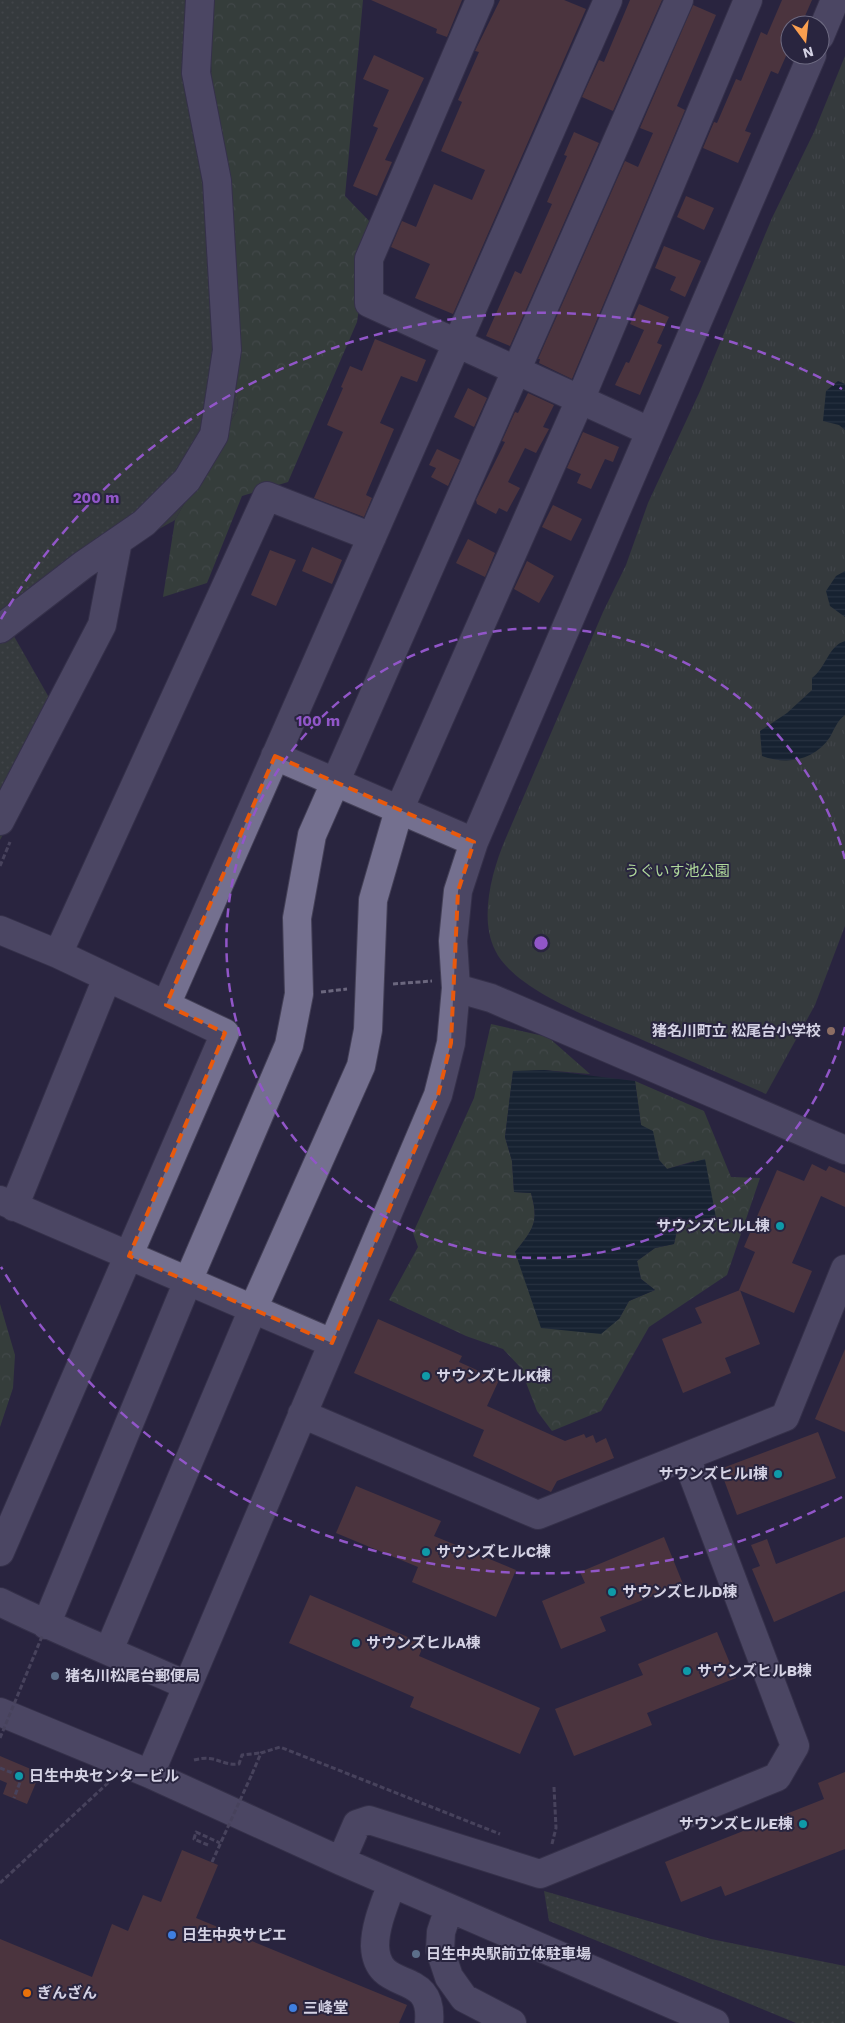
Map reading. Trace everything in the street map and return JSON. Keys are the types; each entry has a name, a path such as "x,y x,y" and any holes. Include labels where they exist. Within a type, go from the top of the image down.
{"street":[{"path":"0,630 83,565 144,523 187,480 214,434 227,350 218,181 196,73 200,0"},
{"path":"480,0 369,259 369,304 648,431"},
{"path":"166,1005 608,0"},
{"path":"45,1630 188,1282 289,1044 299,994 297,918 312,835 678,0"},
{"path":"109,1650 253,1309 361,1066 368,1030 373,900 398,810 580,400 748,0"},
{"path":"829,15 835,0"},
{"path":"150,1774 186,1685 438,1095 451,1043 456,988 453,941 458,892 474,842 648,431 808,65"},
{"path":"58,954 267,496 372,537"},
{"path":"0,820 102,625 118,541"},
{"path":"275,756 474,842"},
{"path":"0,930 58,954 225,1033 0,1552"},
{"path":"107,978 7,1204 332,1343"},
{"path":"456,988 491,998 845,1150"},
{"path":"302,1414 538,1515 785,1417 845,1269"},
{"path":"341,1861 357,1824 369,1820 540,1874 777,1777 795,1746 686,1456"},
{"path":"0,1602 45,1630 109,1650 186,1685"},
{"path":"0,1712 150,1774 341,1861 715,2023"},
{"path":"392,1883 376,1932 375,1947 378,1961 386,1974 419,1988 429,2000 429,2023"},
{"path":"449,1908 441,1932 440,1950 449,1977 464,1998 512,2023"}],"path":[{"path":"0,1738 45,1630"},
{"path":"194,1760 208,1756 232,1764 239,1764 242,1755 280,1748 502,1835"},
{"path":"212,1862 261,1753"},
{"path":"0,1768 22,1777 14,1798"},
{"path":"0,1884 110,1781"},
{"path":"551,1852 556,1828 554,1787"},
{"path":"208,1845 194,1839 196,1832 220,1843"}],"highlighted area":[{"path":"275,756 474,842 458,891 451,1043 438,1095 332,1343 129,1256 225,1033 166,1005"}],"green space":[{"path":"0,0 206,0 238,409 175,520 3,617 63,722 0,840"},
{"path":"206,0 363,0 345,196 372,224 357,322 288,482 242,496 207,583 163,597 175,520 238,409"},
{"name":"うぐいす池公園","path":"845,56 845,926 815,1005 766,1094 565,1006 542,994 522,980 506,966 495,950 488,924 489,895 505,840 603,612 626,565 648,503 700,391 772,218 814,132"},
{"path":"491,1024 548,1037 590,1074 544,1070 513,1072 505,1137 512,1161 514,1192 531,1193 535,1212 531,1231 515,1252 619,1319 629,1301 655,1290 641,1279 637,1261 655,1248 674,1244 677,1230 695,1220 716,1218 694,1161 667,1169 659,1160 657,1149 641,1125 635,1081 704,1111 731,1177 760,1178 727,1275 649,1327 601,1411 552,1431 537,1411 520,1367 503,1349 466,1336 389,1300 418,1247 413,1233 474,1098"},
{"path":"0,1304 15,1355 13,1388 0,1427"},
{"path":"544,1891 711,1939 845,1966 845,2023 796,2023 549,1921"}],"shaded area":[{"path":"838,381 845,384 845,430 839,425 823,421 826,391"},
{"path":"845,571 845,617 830,606 826,591 836,576"},
{"path":"845,641 845,715 838,722 830,737 816,751 799,759 781,760 762,756 760,731 787,713 812,690 812,678 821,669 835,647"},
{"path":"544,1070 635,1081 641,1125 653,1131 659,1160 667,1169 705,1159 716,1218 695,1220 677,1230 674,1244 655,1248 637,1261 641,1279 655,1290 629,1301 619,1319 601,1334 541,1328 515,1252 531,1230 535,1211 531,1193 514,1192 512,1161 505,1137 513,1071"}],"building":[{"path":"371,0 462,0 447,37 436,33 437,29"},
{"path":"500,0 564,0 586,9 453,314 415,298 430,264 391,247 402,221 416,227 434,184 472,200 485,170 441,151 462,102 458,100 479,52 475,51"},
{"path":"630,0 662,0 613,111 582,97 599,60 604,62"},
{"path":"782,0 812,0 805,15 780,15 780,65 782,65 778,74 771,71 745,131 751,133 738,163 703,148 714,122 717,123 736,79 741,81 761,32 767,35"},
{"path":"693,5 716,15 677,106 685,110 572,379 539,363 540,359 538,359 625,161 638,167 653,133 640,128"},
{"path":"374,55 424,78 385,160 392,162 377,196 353,186 378,128 373,126 389,90 363,79"},
{"path":"574,132 599,143 510,346 486,336 515,271 521,274 552,204 547,202 567,156 564,155"},
{"path":"686,196 714,208 704,230 677,217"},
{"path":"664,246 701,261 685,297 670,290 676,277 655,268"},
{"path":"639,304 669,317 657,343 662,345 640,395 615,385 626,362 629,363 644,330 630,324"},
{"path":"375,339 426,360 417,382 401,376 380,423 394,429 366,495 372,498 364,517 314,498 343,432 327,425 343,388 341,387 350,366 362,371"},
{"path":"468,388 487,398 474,427 454,417"},
{"path":"528,393 554,405 543,427 549,429 536,453 525,448 508,482 520,488 507,512 499,508 496,514 477,504 476,500 505,442 502,441 515,412 518,413"},
{"path":"583,432 619,447 613,462 605,459 591,489 577,483 581,474 567,468"},
{"path":"437,449 460,460 448,486 431,477 436,468 429,465"},
{"path":"553,505 582,519 571,541 542,527"},
{"path":"468,539 495,553 485,577 456,563"},
{"path":"312,547 342,560 332,584 302,571"},
{"path":"270,550 296,560 276,606 251,595"},
{"path":"527,561 554,576 539,603 514,589"},
{"name":"サウンズヒルL棟","path":"812,1164 826,1171 829,1166 845,1173 845,1207 821,1196 792,1263 812,1271 794,1313 739,1290 755,1252 744,1247 777,1170 804,1181"},
{"path":"740,1290 760,1344 725,1358 731,1373 683,1393 662,1339 702,1323 695,1308"},
{"path":"378,1319 462,1356 459,1362 499,1380 487,1406 565,1441 584,1434 586,1438 593,1435 596,1443 606,1438 614,1458 557,1481 551,1492 473,1456 484,1430 354,1373"},
{"path":"845,1349 845,1432 815,1419"},
{"name":"サウンズヒルI棟","path":"818,1432 836,1478 737,1515 720,1469"},
{"name":"サウンズヒルC棟","path":"356,1486 441,1521 434,1536 516,1570 496,1617 412,1582 418,1567 336,1533"},
{"name":"サウンズヒルD棟","path":"664,1537 683,1584 600,1617 606,1631 561,1649 542,1601 585,1583 580,1572"},
{"path":"845,1537 845,1591 774,1622 752,1569 760,1566 751,1545 767,1539 776,1564"},
{"path":"310,1595 424,1644 419,1656 540,1708 520,1754 410,1707 414,1697 289,1643"},
{"path":"717,1632 736,1678 647,1713 652,1725 574,1756 555,1709 643,1675 638,1664"},
{"name":"日生中央センタービル","path":"0,1756 40,1773 27,1804 3,1794 7,1783 0,1780"},
{"name":"サウンズヒルE棟","path":"845,1772 845,1849 725,1896 721,1886 681,1902 665,1862 824,1799 818,1783"},
{"name":"日生中央サピエ","path":"182,1850 218,1865 196,1918 407,2005 399,2023 0,2023 0,1939 92,1977 112,1924 128,1931 143,1895 161,1902"}],"place":[{"name":"猪名川町立 松尾台小学校","path":"831,1031"},
{"name":"サウンズヒルL棟","path":"780,1226"},
{"name":"サウンズヒルK棟","path":"426,1376"},
{"name":"サウンズヒルI棟","path":"778,1474"},
{"name":"サウンズヒルC棟","path":"426,1552"},
{"name":"サウンズヒルD棟","path":"612,1592"},
{"name":"サウンズヒルA棟","path":"356,1643"},
{"name":"サウンズヒルB棟","path":"687,1671"},
{"name":"猪名川松尾台郵便局","path":"55,1676"},
{"name":"日生中央センタービル","path":"19,1776"},
{"name":"サウンズヒルE棟","path":"803,1824"},
{"name":"日生中央サピエ","path":"172,1935"},
{"name":"日生中央駅前立体駐車場","path":"416,1954"},
{"name":"ぎんざん","path":"27,1993"},
{"name":"三峰堂","path":"293,2008"}]}
